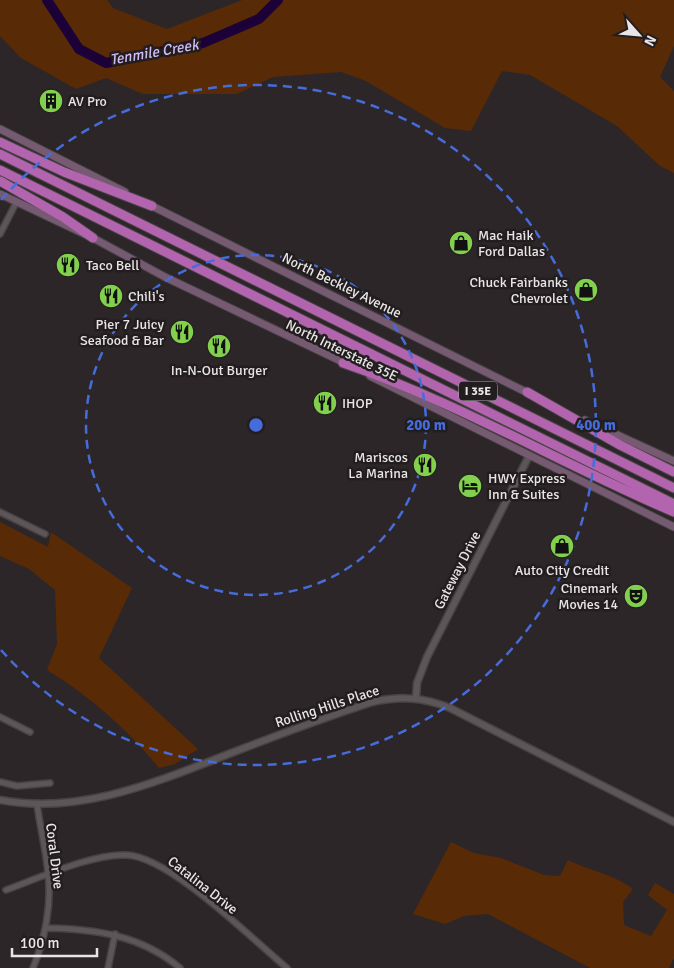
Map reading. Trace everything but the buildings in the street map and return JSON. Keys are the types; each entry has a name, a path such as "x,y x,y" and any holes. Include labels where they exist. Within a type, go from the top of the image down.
{"highway":[{"path":"0,142 64,172 152,206"},
{"name":"I 35E","path":"0,154 674,488"},
{"name":"I 35E","path":"0,170 674,504"},
{"path":"0,181 63,217 93,238"},
{"path":"343,363 381,376 444,403 674,512"},
{"path":"527,392 620,445 674,472"}],"main road":[{"name":"North Beckley Avenue","path":"0,130 527,392 674,461"},
{"name":"North Interstate 35E","path":"0,194 93,238 165,277 674,527"}],"street":[{"path":"0,234 16,203"},
{"name":"Gateway Drive","path":"416,698 417,683 427,656 529,456"},
{"path":"0,512 45,534"},
{"name":"Rolling Hills Place","path":"0,800 22,804 85,801 123,792 372,702 390,698 416,698 450,708 674,822"},
{"path":"0,717 30,732"},
{"path":"0,782 17,786 50,783"},
{"name":"Coral Drive","path":"33,968 46,928 49,874 37,804"},
{"name":"Catalina Drive","path":"6,890 49,874 108,856 126,855 142,857 163,867 195,890 287,968"},
{"path":"46,928 71,928 115,934 153,949 180,968"},
{"path":"108,968 115,934"}],"shaded area":[{"path":"0,0 107,0 113,8 167,29 242,0 674,0 674,46 660,77 674,91 674,173 660,166 617,126 530,75 502,71 471,131 445,128 366,81 341,72 273,77 237,94 143,94 106,78 76,89 21,58 0,36"},
{"path":"0,522 48,547 51,532 132,588 99,658 198,749 175,764 159,768 107,714 47,670 57,644 55,590 29,569 0,556"},
{"path":"451,842 474,853 501,858 544,875 560,876 568,860 610,876 633,889 623,902 624,925 651,936 667,910 648,895 655,883 674,894 674,958 669,968 590,968 488,914 464,916 445,924 413,914"}],"waterway":[{"name":"Tenmile Creek","path":"47,0 79,49 106,63 203,43 259,19 278,0"}],"place":[{"name":"AV Pro","path":"51,101"},
{"name":"Mac Haik Ford Dallas","path":"461,243"},
{"name":"Taco Bell","path":"68,265"},
{"name":"Chuck Fairbanks Chevrolet","path":"586,290"},
{"name":"Chili's","path":"111,296"},
{"name":"Pier 7 Juicy Seafood & Bar","path":"182,332"},
{"name":"In-N-Out Burger","path":"219,346"},
{"name":"IHOP","path":"325,403"},
{"name":"Mariscos La Marina","path":"425,465"},
{"name":"HWY Express Inn & Suites","path":"470,486"},
{"name":"Auto City Credit","path":"562,546"},
{"name":"Cinemark Movies 14","path":"636,596"}]}
